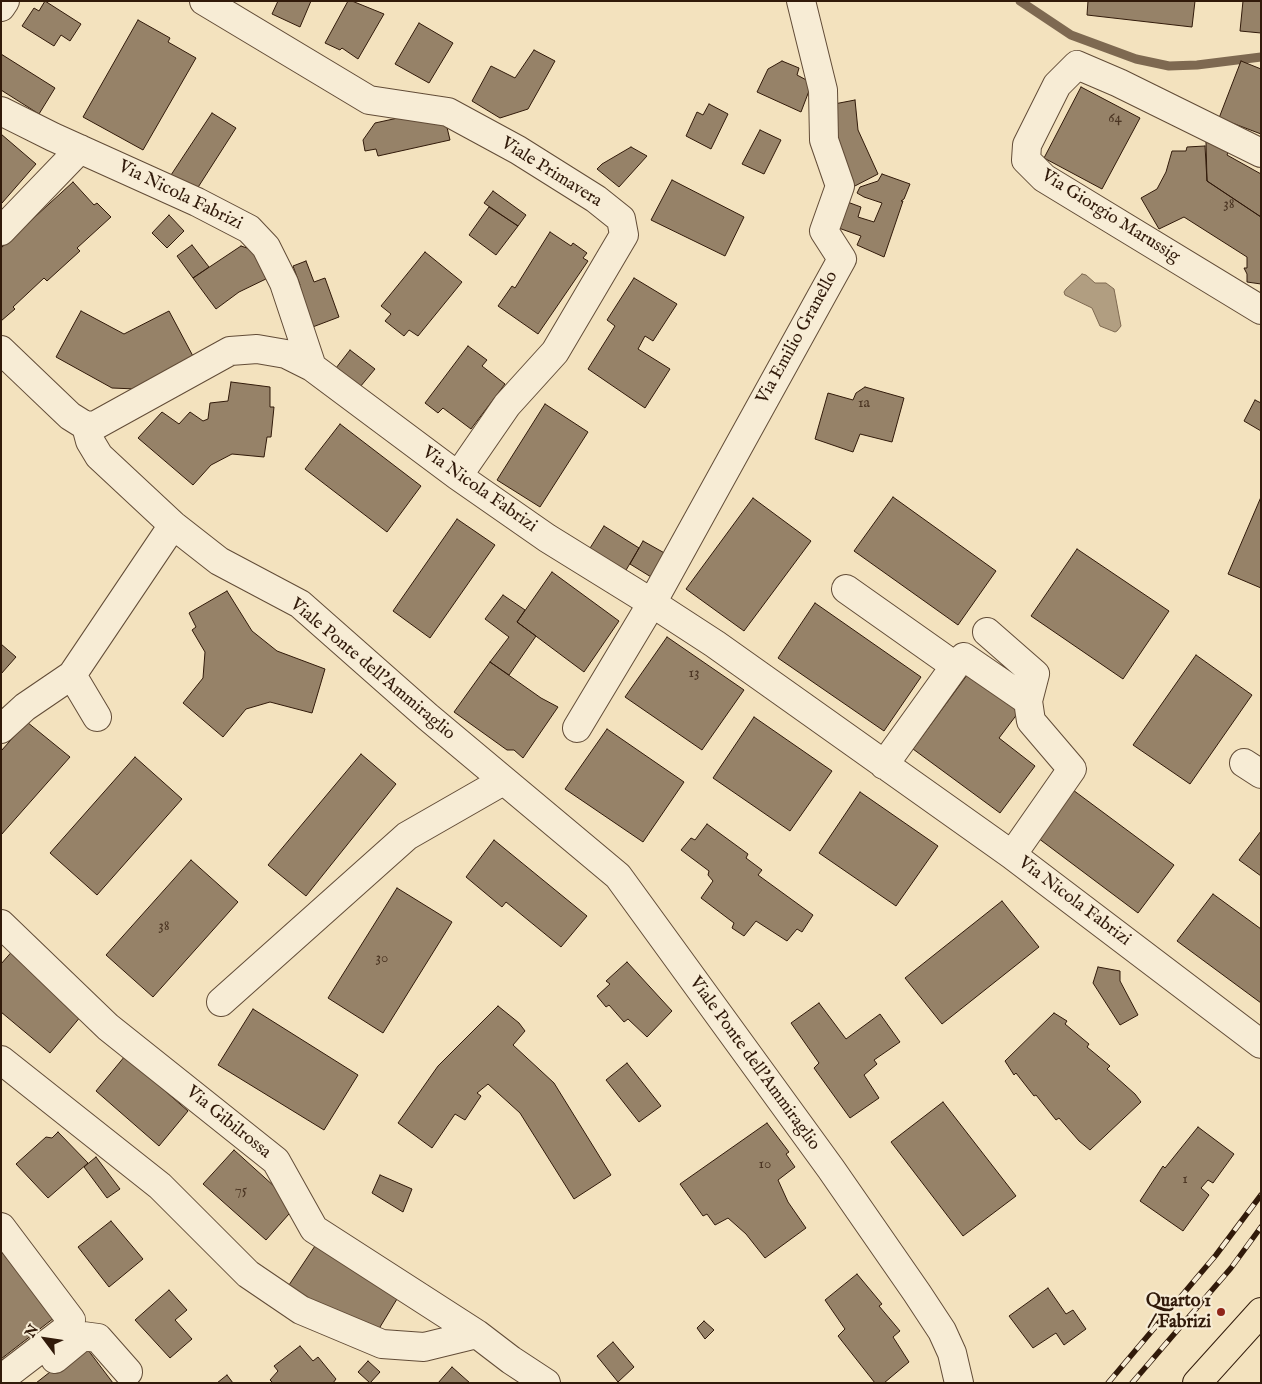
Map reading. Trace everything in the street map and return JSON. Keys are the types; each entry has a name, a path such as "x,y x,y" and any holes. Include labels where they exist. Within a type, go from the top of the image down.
{"main road":[{"path":"1198,1383 1261,1312"}],"street":[{"path":"1,7 5,1"},
{"name":"Viale Primavera","path":"204,1 369,100 448,112 526,155 596,199 621,219 624,235 555,352 507,405 458,476"},
{"name":"Via Emilio Granello","path":"652,603 842,259 824,232 840,186 824,140 823,90 801,1"},
{"name":"Via Giorgio Marussig","path":"1261,153 1120,83 1077,65 1058,85 1027,145 1026,160 1044,178 1261,310"},
{"name":"Via Nicola Fabrizi","path":"1,111 197,202 249,229 266,246 284,283 312,367"},
{"path":"1,231 80,149"},
{"path":"1,350 70,416 86,426"},
{"name":"Via Nicola Fabrizi","path":"86,426 96,425 230,351 257,350 286,354 312,367 458,476 579,559 715,644 1012,855 1261,1044"},
{"name":"Viale Ponte dell'Ammiraglio","path":"86,426 90,441 98,456 173,525 219,560 300,604 428,717 618,876 831,1169 917,1293 952,1353 959,1383"},
{"path":"1,729 26,707 72,675 173,525"},
{"path":"846,589 955,666"},
{"path":"577,728 652,603"},
{"path":"987,632 1035,674 1028,701 1031,721 1072,769 1012,855"},
{"path":"884,764 955,666 964,657 1028,701"},
{"path":"72,675 97,717"},
{"path":"221,1002 407,836 503,781"},
{"name":"Via Gibilrossa","path":"1,924 108,1027 276,1161 314,1229 477,1334 511,1360 546,1383"},
{"path":"1,1060 160,1186 248,1274 301,1310 382,1344 424,1347 477,1334"},
{"path":"1,1227 71,1320 65,1330 1,1379"},
{"path":"25,1383 83,1336 98,1338 128,1372"}],"shaded area":[{"path":"1082,274 1095,283 1106,283 1114,289 1121,326 1117,331 1115,332 1100,326 1092,308 1065,295 1066,289"}],"building":[{"path":"45,1 81,24 70,41 61,35 54,46 22,26 34,8 39,11"},
{"path":"278,1 311,1 300,27 272,14"},
{"path":"348,1 384,14 358,59 342,48 340,50 325,43"},
{"path":"1088,1 1195,1 1192,27 1087,15"},
{"path":"1243,1 1261,1 1261,33 1240,31"},
{"path":"138,20 170,38 168,42 196,58 143,150 83,117"},
{"path":"419,23 453,43 429,83 395,64"},
{"path":"534,50 555,61 528,109 500,118 472,101 491,66 515,78"},
{"path":"1,54 55,88 39,114 1,90"},
{"path":"782,61 799,68 797,75 812,83 801,112 757,92 768,69"},
{"path":"1241,61 1261,69 1261,134 1219,118"},
{"path":"1081,87 1140,118 1102,189 1044,158"},
{"path":"855,100 858,130 878,174 851,188 829,105"},
{"path":"709,104 728,114 711,149 686,136 697,112 703,115"},
{"path":"212,113 236,128 195,192 171,175"},
{"path":"407,116 445,119 450,140 378,156 376,149 365,151 363,140 375,123"},
{"path":"760,130 781,140 764,174 742,164"},
{"path":"1,134 36,164 2,203 1,203"},
{"path":"1206,142 1229,150 1227,155 1261,174 1261,217 1207,181"},
{"path":"1205,146 1207,181 1261,217 1261,284 1247,282 1247,274 1244,268 1247,268 1247,257 1184,217 1159,229 1141,198 1157,189 1166,172 1172,151 1186,151 1187,147"},
{"path":"631,147 647,156 619,187 597,169"},
{"path":"882,174 910,184 904,199 901,201 903,201 884,257 857,245 861,236 833,226 842,200 861,207 858,217 874,222 882,203 857,193 860,187 878,181"},
{"path":"672,180 744,217 725,256 651,220"},
{"path":"73,182 94,205 97,203 111,217 77,248 80,251 47,281 44,278 1,321 1,248"},
{"path":"493,191 526,215 518,226 484,203"},
{"path":"489,207 518,226 496,255 469,235"},
{"path":"169,215 184,231 167,248 152,233"},
{"path":"550,232 571,246 573,243 587,253 583,258 588,261 538,334 498,306 512,286 515,288"},
{"path":"192,245 209,267 193,278 177,256"},
{"path":"241,246 250,249 270,277 239,292 216,309 193,278"},
{"path":"425,252 462,282 418,336 409,330 404,336 385,321 391,314 381,306"},
{"path":"306,261 314,282 325,278 339,317 310,328 295,287 300,285 293,266"},
{"path":"634,278 677,304 653,341 645,336 638,349 670,369 645,408 588,369 615,326 607,320"},
{"path":"81,311 124,334 169,311 194,358 136,389 112,388 56,357"},
{"path":"468,346 487,360 482,366 505,384 471,429 443,408 438,413 425,403"},
{"path":"350,350 375,369 360,387 336,368"},
{"path":"231,382 270,387 270,407 274,407 271,437 267,437 264,457 232,454 211,465 193,485 138,438 162,412 179,424 190,412 203,421 208,419 210,403 228,401"},
{"path":"865,387 904,398 892,442 860,434 853,452 815,439 828,393 853,400 856,393"},
{"path":"1255,400 1261,403 1261,431 1244,421"},
{"path":"545,404 588,432 540,507 497,480"},
{"path":"340,424 421,486 387,532 305,469"},
{"path":"893,497 996,571 958,625 854,551"},
{"path":"1261,497 1261,588 1228,574"},
{"path":"753,498 811,541 744,631 686,589"},
{"path":"457,519 495,545 430,638 393,611"},
{"path":"604,526 639,548 622,577 585,556"},
{"path":"643,541 668,555 656,580 630,564"},
{"path":"1077,549 1169,611 1123,679 1031,616"},
{"path":"552,572 619,621 584,672 517,622"},
{"path":"227,591 252,631 277,651 325,669 312,713 270,702 246,709 223,737 183,703 203,678 205,652 192,630 196,627 189,613"},
{"path":"503,595 525,610 517,622 536,636 509,675 490,662 509,637 485,619"},
{"path":"815,603 921,677 884,731 778,658"},
{"path":"667,637 744,690 702,750 625,697"},
{"path":"1,644 16,657 1,674"},
{"path":"1196,655 1252,695 1190,784 1133,745"},
{"path":"490,662 541,698 558,707 523,758 514,750 507,750 454,712"},
{"path":"970,671 1021,709 999,738 1035,766 1000,813 913,749"},
{"path":"754,717 832,771 790,831 713,778"},
{"path":"27,722 70,757 1,835 1,751"},
{"path":"607,729 684,782 643,842 565,789"},
{"path":"361,754 396,784 306,896 268,865"},
{"path":"135,757 182,799 97,895 50,853"},
{"path":"1073,790 1174,865 1138,913 1038,838"},
{"path":"860,792 938,846 896,906 819,853"},
{"path":"707,824 748,854 746,858 762,870 758,875 813,915 802,932 797,929 787,941 756,921 744,936 732,928 734,923 701,898 713,881 708,875 709,871 681,850 691,838 695,840"},
{"path":"1261,831 1261,876 1239,860"},
{"path":"494,840 587,916 561,947 506,902 502,907 466,877"},
{"path":"191,860 238,902 153,997 106,955"},
{"path":"397,888 452,922 383,1033 328,998"},
{"path":"1213,894 1261,929 1261,1003 1177,941"},
{"path":"1002,901 1039,947 942,1024 905,978"},
{"path":"15,948 87,1009 50,1053 1,1012 1,964"},
{"path":"627,962 672,1011 647,1037 628,1019 624,1022 609,1005 606,1007 597,996 610,984 606,981"},
{"path":"1098,967 1120,971 1120,981 1138,1015 1120,1025 1093,983"},
{"path":"819,1003 846,1039 880,1014 900,1042 874,1060 877,1064 864,1075 879,1098 850,1118 814,1068 819,1063 791,1023"},
{"path":"498,1006 519,1023 525,1031 513,1045 554,1083 611,1175 574,1199 520,1113 488,1084 477,1093 481,1096 465,1120 455,1114 432,1148 398,1123 438,1066"},
{"path":"253,1009 358,1075 324,1130 218,1065"},
{"path":"1054,1013 1067,1021 1065,1024 1089,1044 1087,1047 1110,1066 1107,1069 1135,1094 1141,1102 1090,1150 1079,1141 1059,1118 1056,1120 1016,1073 1014,1075 1005,1061"},
{"path":"125,1056 188,1111 159,1146 96,1091"},
{"path":"627,1063 661,1106 639,1122 606,1080"},
{"path":"943,1102 1016,1196 963,1236 891,1142"},
{"path":"767,1123 789,1152 786,1154 795,1167 778,1180 788,1202 806,1228 765,1258 746,1234 728,1218 715,1225 707,1214 703,1216 680,1184"},
{"path":"1198,1127 1234,1154 1213,1183 1208,1180 1201,1188 1209,1195 1183,1231 1140,1201 1163,1166 1165,1168"},
{"path":"58,1132 88,1163 48,1198 16,1164 46,1137 52,1138"},
{"path":"234,1150 296,1206 266,1240 203,1184"},
{"path":"96,1157 120,1189 107,1198 84,1167"},
{"path":"380,1175 412,1189 403,1212 372,1193"},
{"path":"111,1221 143,1259 109,1287 78,1247"},
{"path":"319,1240 350,1267 397,1299 377,1332 287,1288"},
{"path":"1,1251 54,1318 1,1359"},
{"path":"857,1274 882,1304 879,1306 900,1331 893,1337 909,1362 884,1383 875,1383 838,1336 845,1329 825,1300"},
{"path":"1048,1288 1066,1314 1073,1310 1086,1329 1064,1345 1056,1333 1033,1348 1009,1316"},
{"path":"169,1290 187,1310 175,1320 192,1339 170,1358 135,1320"},
{"path":"704,1321 714,1330 705,1339 697,1328"},
{"path":"613,1342 634,1367 618,1382 597,1356"},
{"path":"85,1346 113,1383 36,1383 50,1372"},
{"path":"300,1346 313,1361 318,1357 336,1379 333,1383 273,1383 270,1380 278,1371 274,1366"},
{"path":"368,1361 380,1372 370,1383 358,1372"},
{"path":"452,1367 470,1383 438,1383"},
{"path":"227,1375 233,1383 217,1383"}],"waterway":[{"path":"1020,1 1071,35 1136,59 1169,66 1197,65 1261,57"}],"railway":[{"path":"1108,1383 1216,1255 1261,1195"},
{"path":"1132,1383 1231,1268 1261,1227"}],"place":[{"name":"Quarto 1 / Fabrizi","path":"1221,1312"}]}
